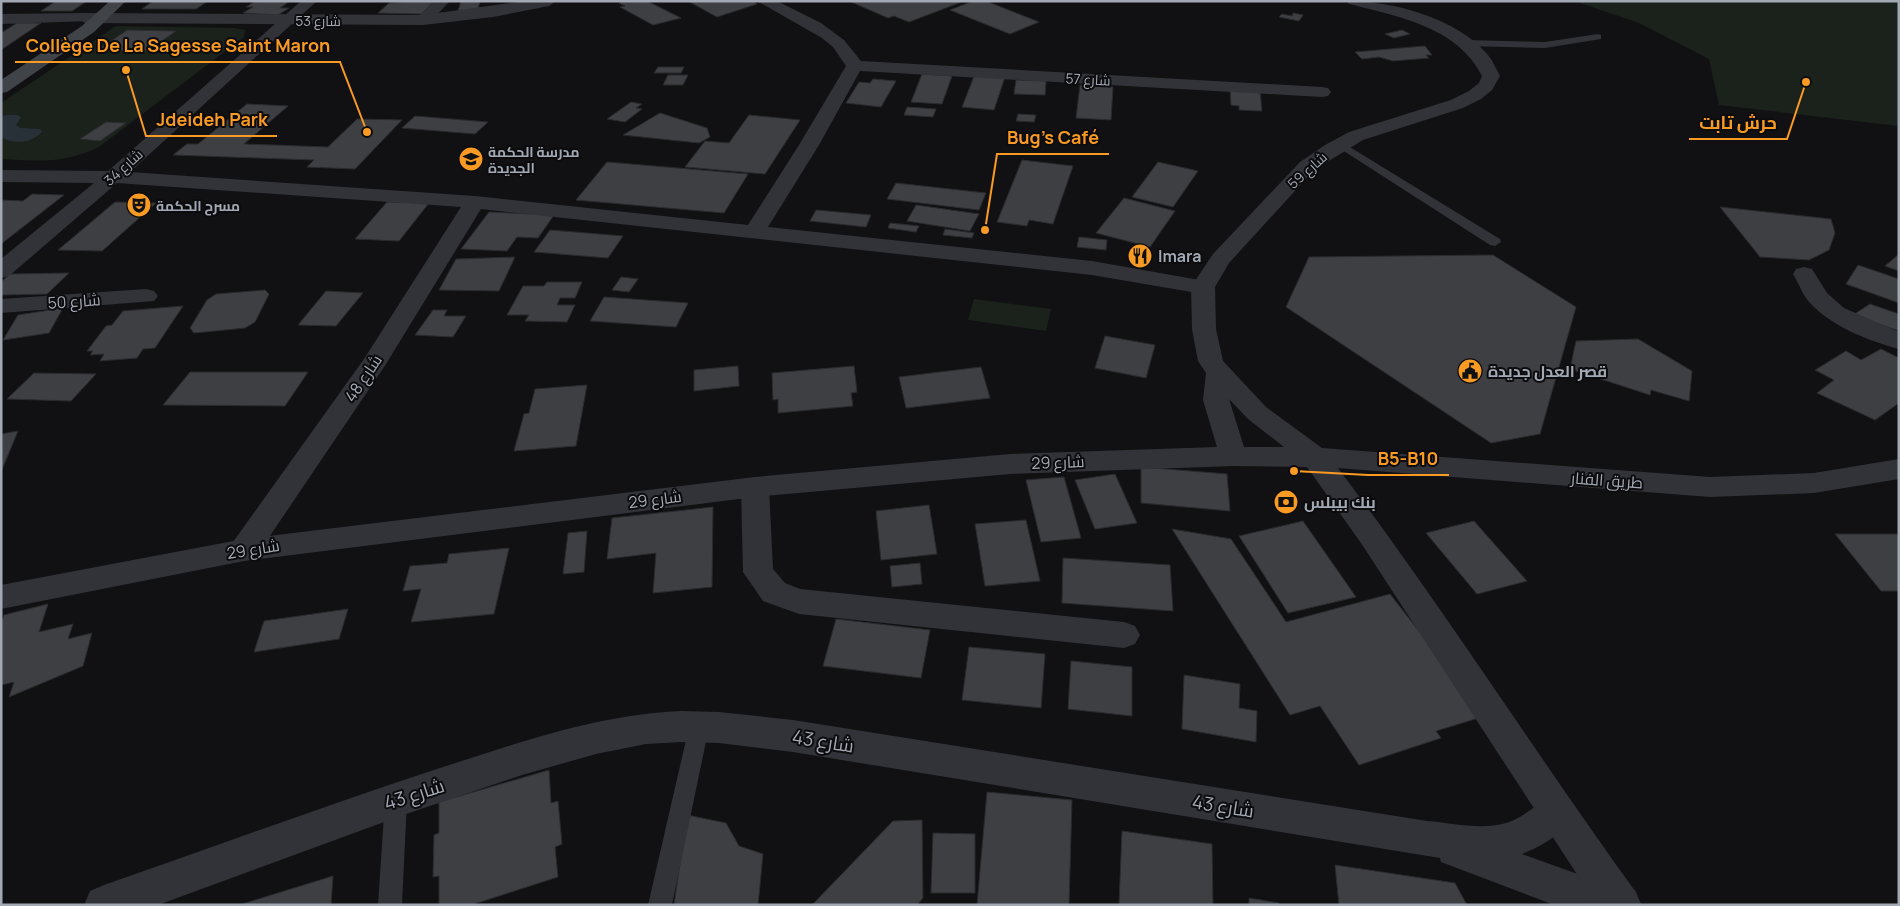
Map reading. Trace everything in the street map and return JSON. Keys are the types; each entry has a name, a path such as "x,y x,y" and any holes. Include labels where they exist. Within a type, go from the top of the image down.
{"main road":[{"path":"1,88 118,1"},
{"path":"1,72 64,29 93,18"}],"street":[{"name":"شارع 34","path":"1,270 112,177 310,1"},
{"path":"423,20 443,1"},
{"name":"شارع 53","path":"1,19 423,20 493,12 549,1"},
{"path":"755,230 809,145 855,66 842,47 812,25 764,1"},
{"name":"شارع 59","path":"1203,287 1221,259 1307,166 1340,144 1370,131 1458,104 1475,95 1486,86 1491,76 1487,64 1479,53 1453,34 1426,21 1354,1"},
{"name":"شارع 57","path":"855,66 1322,92"},
{"path":"1,176 112,177 475,202 648,221 755,230 1092,268 1203,287 1204,329 1211,361 1257,413 1315,458 1372,535 1556,812 1621,904"},
{"name":"شارع 48","path":"244,550 373,364 475,202"},
{"path":"1804,274 1818,297 1833,310 1849,320 1899,341"},
{"name":"شارع 50","path":"1,306 146,296"},
{"path":"1219,372 1216,400 1233,456"},
{"name":"شارع 29","path":"1,597 244,550 755,487 1010,464 1233,456 1315,458"},
{"name":"طريق الفنار","path":"1315,458 1710,487 1814,482 1899,470"},
{"path":"755,487 758,572 774,592 800,601 1124,635"},
{"name":"شارع 43","path":"104,905 396,800 525,758 589,740 647,729 699,726 793,736 1428,839 1494,843 1509,841 1523,835 1556,812"},
{"path":"1428,839 1576,894 1621,904"}],"lane":[{"path":"1466,43 1545,45 1598,37"},
{"path":"1340,144 1494,242"},
{"path":"660,905 699,726"},
{"path":"390,905 396,800"}],"shaded area":[{"path":"1574,1 1899,1 1899,126 1719,105 1709,59 1639,23"},
{"path":"116,26 234,28 245,30 244,37 99,147 62,159 40,161 1,159 1,103"},
{"path":"1,116 21,117 16,125 20,128 40,129 42,132 28,141 6,140 1,137"},
{"path":"974,299 1051,309 1046,331 968,320"}],"building":[{"path":"56,1 87,1 72,11 41,11"},
{"path":"153,1 208,1 196,9 142,9"},
{"path":"290,1 280,8 289,8 278,15 243,13 253,7 246,7 254,2"},
{"path":"434,1 421,14 378,13 389,3"},
{"path":"461,1 480,1 478,9 458,11"},
{"path":"624,1 647,1 681,18 653,25 620,7 625,6 619,3"},
{"path":"688,1 752,1 757,4 717,17"},
{"path":"849,1 964,1 909,22 894,16 888,18"},
{"path":"973,1 986,1 1039,22 1010,34 950,10"},
{"path":"1293,13 1303,15 1299,21 1279,17 1282,14 1292,16"},
{"path":"17,23 41,23 1,50 1,33"},
{"path":"127,30 176,31 148,51 98,50"},
{"path":"1402,30 1410,34 1394,38 1385,34"},
{"path":"1425,46 1432,55 1426,55 1429,58 1393,61 1379,57 1362,59 1355,52"},
{"path":"658,67 684,67 681,73 654,73"},
{"path":"922,74 952,76 942,104 911,102"},
{"path":"975,74 1005,77 994,110 962,107"},
{"path":"668,75 688,75 683,85 663,85"},
{"path":"873,79 896,81 881,107 846,103 859,82 870,83"},
{"path":"1016,80 1046,81 1045,95 1014,94"},
{"path":"1080,85 1113,87 1111,120 1076,118"},
{"path":"1230,89 1260,91 1262,111 1239,110 1239,106 1231,105"},
{"path":"631,102 642,104 636,108 642,109 625,122 607,119"},
{"path":"247,104 288,106 244,144 328,147 357,119 402,120 355,169 307,167 314,160 173,155 187,144 198,144"},
{"path":"907,107 936,109 933,117 904,115"},
{"path":"660,113 707,128 710,137 699,143 623,135"},
{"path":"1018,114 1036,115 1034,122 1016,121"},
{"path":"749,115 800,120 765,174 685,167 705,141 729,143"},
{"path":"415,116 488,122 475,134 402,128"},
{"path":"106,122 126,123 100,141 80,139"},
{"path":"1022,160 1073,166 1053,224 1029,220 1027,226 997,222"},
{"path":"607,162 748,174 724,213 576,200"},
{"path":"1158,162 1198,171 1173,207 1132,197"},
{"path":"896,183 986,193 979,210 887,199"},
{"path":"32,194 64,195 1,244 1,200 23,201"},
{"path":"1124,198 1175,211 1150,247 1096,233"},
{"path":"115,202 156,203 102,251 58,250"},
{"path":"387,202 429,203 399,241 355,239"},
{"path":"916,205 979,214 970,231 907,221"},
{"path":"1720,207 1831,219 1835,233 1829,250 1809,260 1760,257"},
{"path":"816,210 871,215 866,227 810,221"},
{"path":"489,212 554,215 538,238 517,237 507,251 461,249"},
{"path":"890,223 919,226 916,232 888,228"},
{"path":"945,229 974,233 972,238 943,235"},
{"path":"550,230 623,236 608,258 534,252"},
{"path":"1079,237 1107,240 1106,250 1077,247"},
{"path":"1899,254 1899,271 1885,266"},
{"name":"قصر العدل جديدة","path":"1493,255 1576,307 1540,434 1491,443 1286,307 1309,257"},
{"path":"515,257 499,291 439,290 456,259"},
{"path":"1858,265 1899,279 1899,303 1846,284"},
{"path":"69,273 47,294 1,295 1,282 10,274"},
{"path":"621,277 638,279 629,292 612,290"},
{"path":"547,282 582,282 575,298 560,298 557,305 575,305 567,322 525,321 529,315 507,315 523,286 544,286"},
{"path":"265,290 269,294 255,322 245,328 194,333 190,328 207,300 216,294"},
{"path":"326,291 363,293 336,326 298,325"},
{"path":"604,297 688,303 676,327 590,321"},
{"path":"1870,304 1899,314 1899,331 1853,315"},
{"path":"183,306 155,348 143,349 137,358 100,361 104,354 90,355 93,351 87,351 106,326 112,325 123,311"},
{"path":"63,308 49,333 3,340 18,315"},
{"path":"433,310 447,310 444,316 466,316 453,337 415,335"},
{"path":"1105,336 1155,345 1146,378 1095,368"},
{"path":"1638,339 1692,371 1689,401 1651,390 1650,395 1570,369 1576,341"},
{"path":"1881,349 1899,358 1899,403 1875,420 1817,393 1834,380 1815,370 1846,351 1861,360"},
{"path":"738,366 739,386 694,391 694,370"},
{"path":"854,366 857,392 851,393 853,406 778,413 778,399 773,400 772,373"},
{"path":"981,367 990,398 906,408 899,377"},
{"path":"190,372 308,372 285,406 163,405"},
{"path":"34,373 96,374 71,401 7,399"},
{"path":"587,385 576,446 514,451 524,414 529,413 535,389"},
{"path":"18,431 1,472 1,434"},
{"path":"1141,467 1227,474 1230,511 1141,503"},
{"path":"1115,474 1137,523 1095,529 1075,480"},
{"path":"1064,477 1081,538 1041,542 1026,480"},
{"path":"929,505 937,554 881,560 876,511"},
{"path":"713,507 712,587 653,593 656,553 607,559 612,518"},
{"path":"1026,520 1040,581 985,586 975,524"},
{"path":"1303,521 1356,597 1288,613 1239,536"},
{"path":"1474,521 1527,581 1477,594 1426,533"},
{"path":"1172,529 1231,539 1286,622 1390,594 1485,716 1436,731 1441,738 1359,765 1320,706 1290,715"},
{"path":"587,531 584,572 563,574 568,533"},
{"path":"1835,534 1897,534 1899,537 1899,591 1881,591"},
{"path":"509,548 494,614 411,622 421,589 403,591 410,566 447,563 449,554"},
{"path":"1063,558 1170,565 1173,611 1062,603"},
{"path":"920,563 922,584 892,587 890,566"},
{"path":"48,604 39,632 73,624 68,639 92,633 83,666 9,697 14,682 1,685 1,624 4,615"},
{"path":"348,609 339,639 254,652 264,621"},
{"path":"836,619 930,630 921,678 823,666"},
{"path":"969,647 1045,654 1041,708 962,700"},
{"path":"1071,661 1132,667 1132,716 1068,709"},
{"path":"1184,675 1240,684 1239,708 1257,711 1256,742 1182,729"},
{"path":"549,770 551,803 558,801 562,844 555,847 558,877 471,905 439,905 439,876 433,877 434,835 439,833 439,802"},
{"path":"987,792 1072,800 1069,905 977,905"},
{"path":"687,815 726,823 739,846 763,854 758,905 674,905"},
{"path":"922,820 923,898 917,905 812,905 893,821"},
{"path":"1122,831 1212,844 1213,905 1119,905"},
{"path":"933,833 975,834 975,893 931,893"},
{"path":"1335,865 1455,883 1467,905 1339,905"},
{"path":"333,876 331,905 239,905"},
{"path":"1249,898 1279,903 1279,905 1249,905"}],"place":[{"name":"Jdeideh Park","path":"126,70"},
{"name":"حرش تابت","path":"1806,82"},
{"name":"Collège De La Sagesse Saint Maron","path":"367,132"},
{"name":"مدرسة الحكمة الجديدة","path":"471,159"},
{"name":"مسرح الحكمة","path":"139,205"},
{"name":"Bug's Café","path":"985,230"},
{"name":"Imara","path":"1140,256"},
{"name":"قصر العدل جديدة","path":"1470,371"},
{"name":"B5-B10","path":"1294,471"},
{"name":"بنك بيبلس","path":"1286,502"}]}
